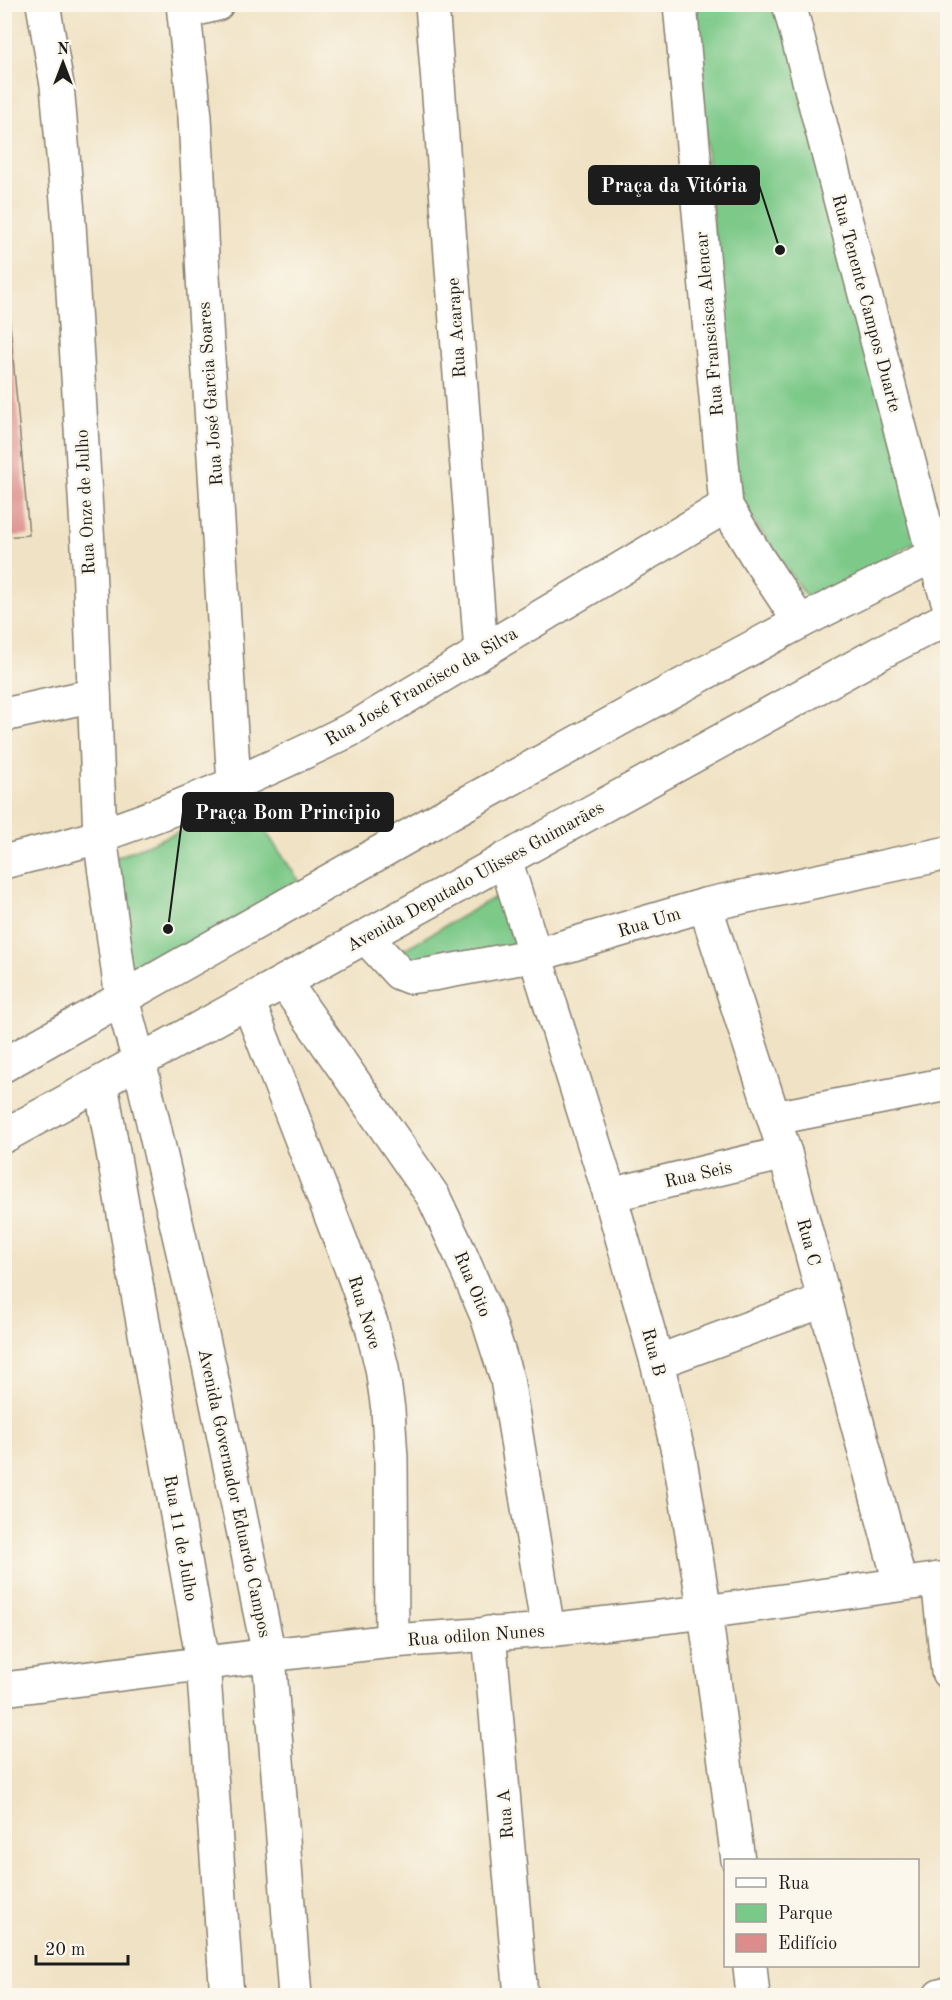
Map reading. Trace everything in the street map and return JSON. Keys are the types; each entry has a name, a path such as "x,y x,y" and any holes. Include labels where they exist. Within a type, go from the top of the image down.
{"street":[{"name":"Rua Onze de Julho","path":"43,4 57,85 69,224 89,563 100,836 122,999"},
{"path":"184,8 217,4"},
{"name":"Rua Acarape","path":"432,4 481,652"},
{"name":"Rua Franscisca Alencar","path":"680,4 726,506 800,622"},
{"name":"Rua Tenente Campos Duarte","path":"789,4 940,551 948,601"},
{"name":"Rua José Garcia Soares","path":"184,8 195,117 234,784"},
{"name":"Rua José Francisco da Silva","path":"4,862 100,836 234,784 296,757 356,727 726,506"},
{"path":"4,1065 467,803 800,622 940,551"},
{"name":"Avenida Deputado Ulisses Guimarães","path":"4,1136 248,1001 285,983 504,859 948,618"},
{"path":"4,715 94,695"},
{"name":"Rua Um","path":"368,936 399,974 433,975 536,956 705,905 948,853"},
{"name":"Rua B","path":"504,859 610,1195 657,1362 680,1460 705,1612 738,1859"},
{"name":"Rua C","path":"705,905 775,1118 900,1583"},
{"name":"Rua Oito","path":"285,983 433,1196 487,1316 507,1379 548,1630"},
{"name":"Avenida Governador Eduardo Campos","path":"122,999 139,1061 212,1377 268,1654 295,1995"},
{"name":"Rua Nove","path":"248,1001 350,1264 371,1323 382,1368 388,1410 391,1459 392,1641"},
{"name":"Rua 11 de Julho","path":"101,1084 203,1662 227,1995"},
{"path":"775,1118 948,1084"},
{"name":"Rua Seis","path":"610,1195 785,1153"},
{"path":"657,1362 825,1300"},
{"path":"943,1578 948,1672"},
{"name":"Rua odilon Nunes","path":"4,1689 268,1654 392,1641 548,1630 705,1612 943,1578"},
{"name":"Rua A","path":"489,1633 521,1995"},
{"path":"750,1967 753,1995"},
{"path":"940,1995 948,1994"}],"green space":[{"path":"694,5 781,5 920,539 810,602 736,495"},
{"path":"247,804 302,885 129,973 110,860"},
{"path":"497,896 518,953 426,969 392,956"}],"building":[{"path":"4,281 6,281 29,535 4,537"}],"place":[{"name":"Praça da Vitória","path":"780,250"},
{"name":"Praça Bom Principio","path":"168,929"}]}
